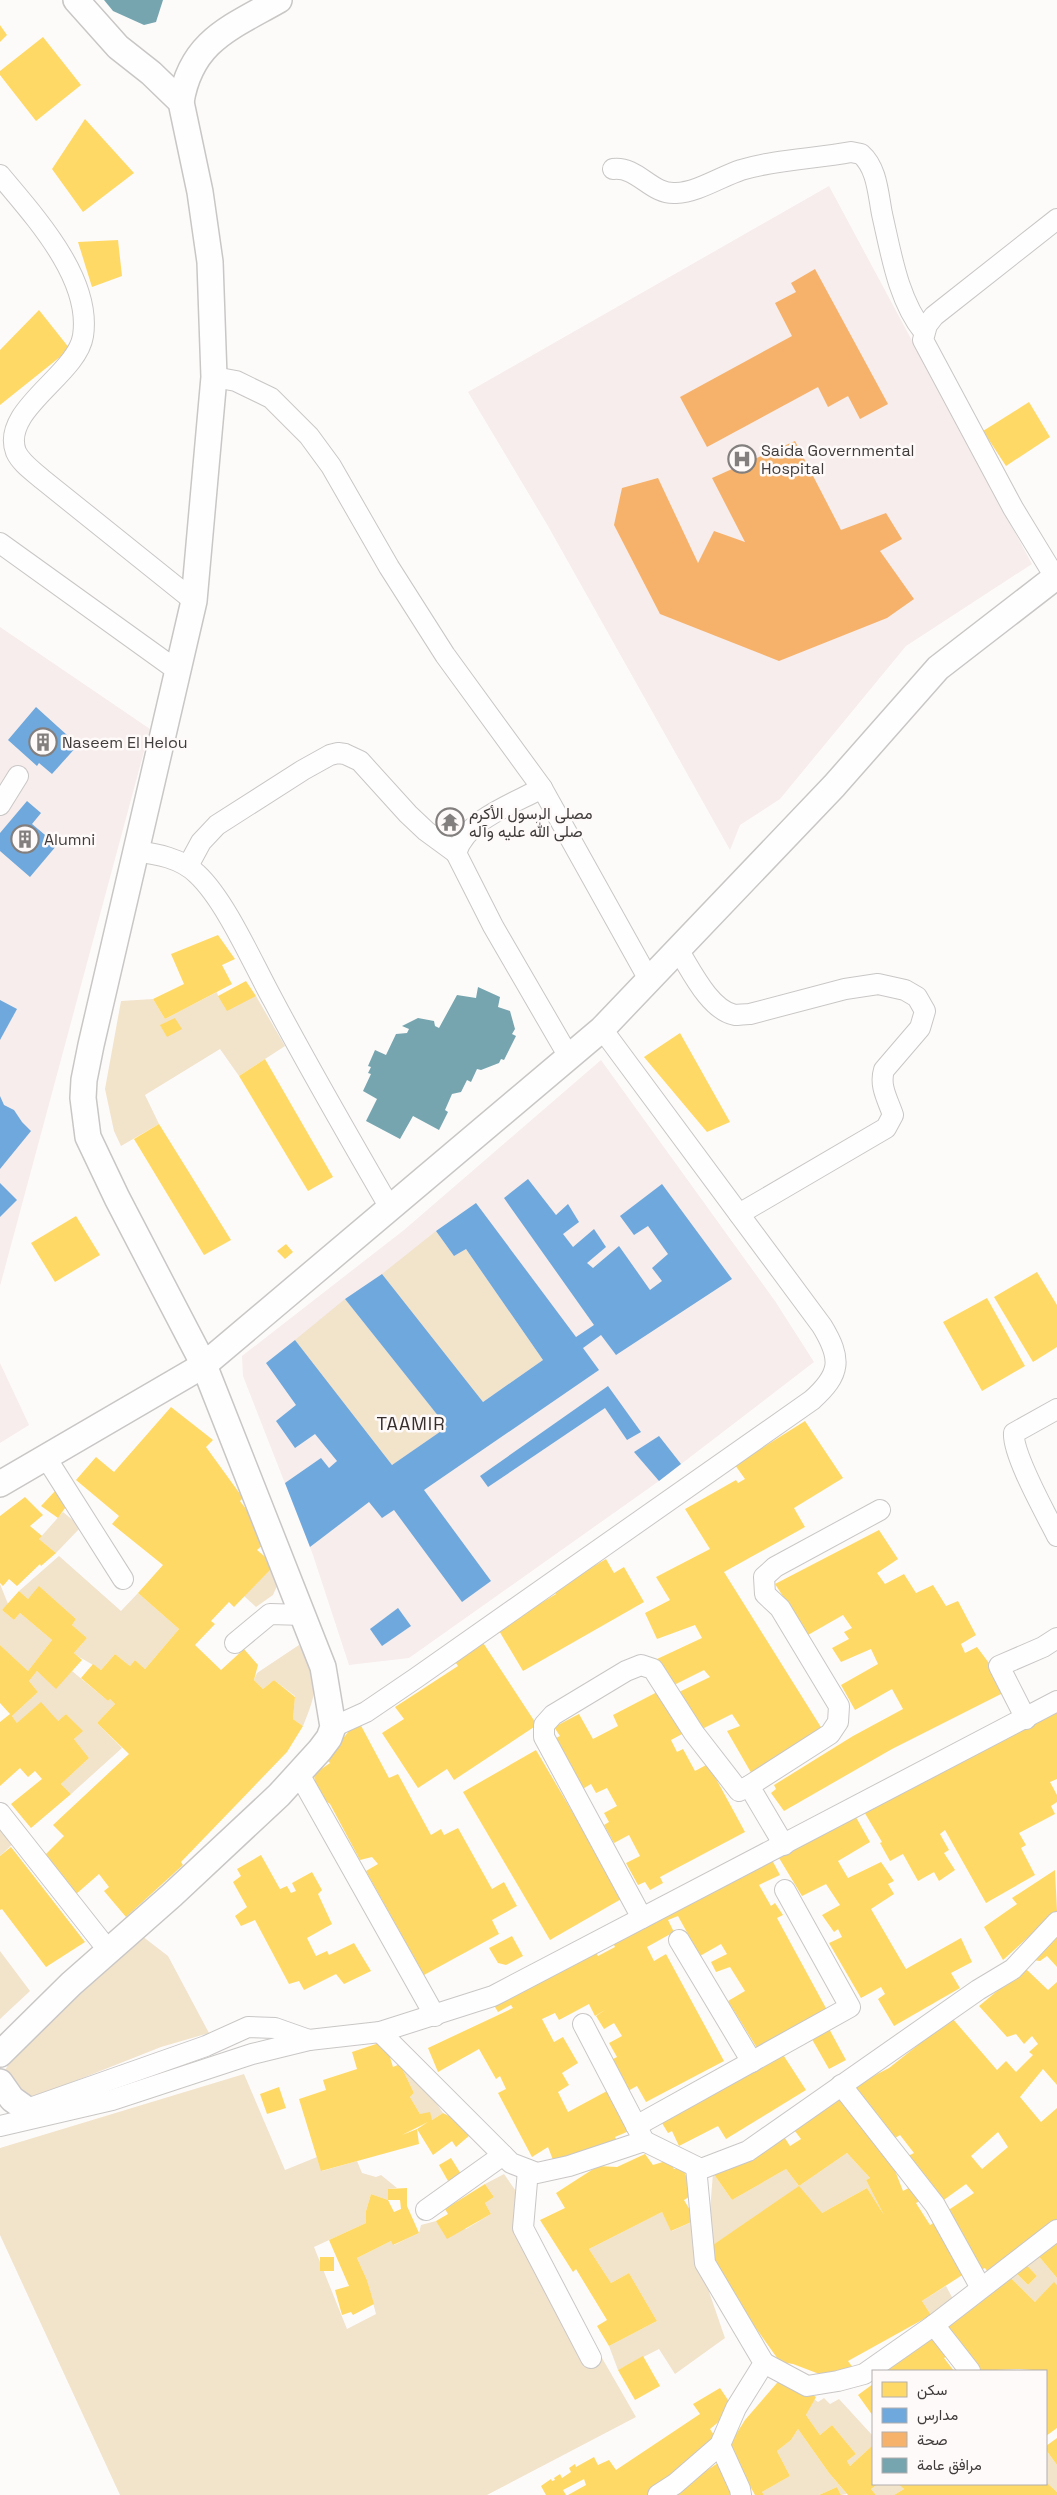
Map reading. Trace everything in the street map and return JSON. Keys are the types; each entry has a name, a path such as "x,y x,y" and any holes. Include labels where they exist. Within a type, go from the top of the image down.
{"street":[{"path":"76,0 118,47 151,73 181,102"},
{"path":"0,2054 108,1950 172,1895 299,1774 329,1738 333,1727 323,1668 304,1615 204,1365 117,1198 88,1137 84,1116 84,1080 134,851 194,601 214,377 210,262 200,192 181,102 189,70 204,49 219,34 278,0"},
{"path":"613,169 629,170 656,187 673,194 685,192 741,170 769,163 851,152 861,154 873,170 896,272 907,303 924,332"},
{"path":"0,175 47,234 76,280 83,318 83,337 73,357 58,377 35,398 19,419 13,442 16,452 24,463 194,601"},
{"path":"0,1484 45,1456 204,1365 602,1029 648,978 834,786 938,668 1056,576 1013,508 923,340 924,332 934,316 1057,219"},
{"path":"214,377 236,381 271,398 310,436 331,466 389,567 445,655 542,788 648,978"},
{"path":"0,543 178,671"},
{"path":"188,866 201,842 216,825 303,770 330,754 345,754 360,761 408,814 456,853 493,926 569,1056"},
{"path":"0,805 18,776"},
{"path":"456,853 459,844 478,824 542,788"},
{"path":"134,851 165,857 188,866 206,884 228,916 291,1035 390,1208"},
{"path":"678,948 710,998 722,1010 735,1015 878,984 905,990 917,997 925,1011 920,1028 884,1070 882,1078 883,1087 894,1115 886,1128 739,1214"},
{"path":"333,1727 366,1712 416,1678 812,1400 829,1385 838,1363 834,1345 602,1029"},
{"path":"1057,1408 1014,1433 1013,1442 1018,1457 1057,1536"},
{"path":"45,1456 123,1579"},
{"path":"642,1918 544,1737 544,1725 553,1716 626,1671 641,1665 652,1669 694,1734 739,1791 749,1786 830,1734 838,1722 839,1706 780,1608 764,1594 764,1577 775,1567 880,1510"},
{"path":"235,1643 270,1614 304,1615"},
{"path":"1026,1719 999,1666 1043,1647 1057,1638"},
{"path":"0,2126 112,2100 252,2054 309,2040 380,2032 436,2016 493,1996 1026,1719 1057,1701"},
{"path":"299,1774 436,2016"},
{"path":"749,1786 784,1845"},
{"path":"0,1813 108,1950"},
{"path":"380,2032 511,2163 537,2173 569,2166 640,2134 752,2062 850,2007 785,1890"},
{"path":"583,2024 640,2134 701,2169 748,2151 978,1990 1013,1969 1057,1922"},
{"path":"679,1940 752,2062"},
{"path":"0,2116 26,2109 206,2046 248,2027 275,2028 309,2040"},
{"path":"0,2082 12,2099 26,2109"},
{"path":"841,2085 935,2205 981,2288"},
{"path":"426,2210 503,2155"},
{"path":"696,2167 706,2263 764,2363 807,2386 864,2374 934,2325 1057,2230"},
{"path":"528,2170 523,2228 591,2358"},
{"path":"934,2325 969,2370"},
{"path":"658,2495 675,2484 720,2444 736,2408 764,2363"},
{"path":"720,2444 740,2488 741,2495"}],"shaded area":[{"name":"Saida Governmental Hospital","path":"829,186 1032,564 906,646 780,799 740,825 730,850 548,526 468,392"},
{"path":"0,627 150,729 0,1286"},
{"path":"217,992 218,996 256,996 285,1046 239,1076 220,1049 145,1095 159,1124 121,1146 114,1131 105,1089 121,1001 153,999 165,1019"},
{"path":"601,1060 775,1301 814,1362 659,1481 409,1658 349,1665 313,1555 243,1376 242,1356 404,1230"},
{"path":"436,1231 454,1256 466,1249 543,1360 483,1402 382,1274"},
{"path":"345,1299 447,1427 392,1465 295,1340"},
{"path":"0,1363 29,1425 0,1443"},
{"path":"63,1512 81,1527 56,1553 39,1539"},
{"path":"59,1556 121,1611 138,1593 179,1629 145,1669 135,1660 130,1666 115,1654 101,1670 80,1658 74,1653 87,1638 72,1625 76,1619 40,1587 28,1599 19,1591"},
{"path":"275,1565 281,1577 273,1595 256,1607 244,1596"},
{"path":"0,1584 8,1604 2,1610 14,1620 20,1613 52,1640 28,1671 0,1645"},
{"path":"299,1645 311,1667 314,1685 312,1703 303,1726 293,1719 295,1696 274,1680 263,1689 254,1680 257,1673"},
{"path":"37,1671 56,1688 72,1671 108,1701 110,1699 115,1704 97,1723 122,1748 71,1794 61,1784 89,1758 74,1739 82,1731 66,1714 58,1721 17,1723 12,1716 38,1692 29,1681"},
{"path":"0,1821 18,1839 0,1856"},
{"path":"142,1936 168,1956 209,2033 161,2047 27,2100 5,2071 12,2056 78,1990"},
{"path":"0,1951 30,1991 0,2019"},
{"path":"400,2064 430,2094 443,2113 432,2120 420,2114 410,2097 414,2093"},
{"path":"244,2074 285,2170 317,2157 322,2171 357,2161 362,2173 376,2177 381,2175 397,2188 388,2189 388,2200 371,2194 366,2211 366,2223 314,2247 347,2329 376,2314 367,2280 357,2258 391,2241 394,2245 419,2233 421,2225 436,2221 466,2229 491,2214 485,2203 494,2197 485,2184 504,2174 518,2194 533,2238 636,2417 487,2495 120,2495 0,2235 0,2148"},
{"path":"847,2153 870,2178 866,2180 887,2220 867,2188 822,2213 745,2224 707,2249 713,2173 732,2200 786,2169 799,2186"},
{"path":"662,2212 672,2231 696,2220 706,2283 725,2338 675,2374 659,2349 618,2370 609,2346 657,2321 629,2273 611,2283 589,2249"},
{"path":"1036,2253 1057,2278 1057,2285 1035,2302 1009,2276 1014,2271 1028,2285 1037,2276 1025,2263"},
{"path":"946,2286 953,2299 931,2315 922,2301"},
{"path":"824,2398 830,2404 839,2399 872,2435 872,2446 850,2466 847,2461 856,2454 832,2425 820,2435 806,2415 814,2399 818,2402"},
{"path":"798,2429 829,2473 847,2494 841,2495 837,2487 819,2495 764,2495 762,2492 790,2476 777,2451 791,2440"},
{"path":"1047,2451 1057,2465 1057,2492 1047,2483"},
{"path":"877,2485 899,2485 904,2489 894,2495 876,2495 871,2489"}],"building: سكن":[{"path":"0,25 7,35 0,42"},
{"path":"43,37 81,85 36,121 0,75 0,71"},
{"path":"85,119 134,173 83,212 52,169"},
{"path":"118,240 122,276 92,287 78,242"},
{"path":"39,310 70,349 0,405 0,350"},
{"path":"1029,402 1050,437 1006,466 983,431"},
{"path":"218,935 235,959 222,965 232,984 165,1019 153,999 184,984 171,954"},
{"path":"246,981 256,996 227,1011 218,996"},
{"path":"175,1018 182,1029 167,1037 160,1025"},
{"path":"680,1033 730,1122 707,1132 644,1057"},
{"path":"265,1059 333,1177 308,1191 239,1076"},
{"path":"159,1124 231,1240 204,1255 134,1139"},
{"path":"76,1216 100,1255 55,1282 31,1243"},
{"path":"286,1244 293,1252 285,1259 277,1251"},
{"path":"1037,1272 1057,1305 1057,1347 1033,1362 994,1297"},
{"path":"987,1298 1025,1366 982,1391 943,1322"},
{"path":"171,1407 213,1440 206,1447 243,1498 240,1501 262,1530 264,1544 257,1550 275,1565 234,1607 229,1602 211,1621 215,1624 195,1645 221,1670 244,1649 258,1665 254,1680 263,1689 274,1680 295,1697 293,1719 303,1726 287,1752 181,1862 183,1865 126,1917 104,1891 109,1887 99,1874 75,1895 42,1858 64,1836 53,1825 129,1754 97,1723 115,1704 110,1699 108,1701 81,1678 93,1664 101,1670 115,1654 130,1666 135,1660 145,1669 179,1629 138,1593 163,1565 112,1524 119,1516 76,1480 96,1457 114,1472"},
{"path":"805,1421 843,1478 794,1508 805,1527 724,1572 824,1732 753,1776 727,1731 740,1726 732,1714 698,1731 675,1694 710,1677 704,1670 672,1686 657,1659 702,1638 695,1625 657,1639 645,1613 670,1600 656,1577 710,1549 685,1509 736,1480 738,1483 745,1479 735,1465"},
{"path":"56,1490 70,1501 58,1518 41,1506"},
{"path":"25,1497 43,1515 30,1526 42,1536 39,1539 56,1553 41,1566 40,1564 17,1586 9,1579 3,1586 0,1583 0,1516"},
{"path":"879,1530 898,1559 877,1573 885,1584 904,1574 916,1593 933,1585 946,1606 958,1601 976,1635 961,1644 965,1653 977,1647 1009,1690 892,1749 784,1811 771,1793 776,1789 774,1785 853,1736 903,1709 892,1689 855,1710 841,1685 878,1664 871,1649 841,1662 832,1648 849,1639 844,1632 852,1628 843,1615 808,1635 775,1584"},
{"path":"606,1559 614,1573 624,1567 644,1602 523,1671 498,1629 556,1594 553,1590"},
{"path":"39,1586 76,1619 72,1625 87,1638 74,1653 82,1660 56,1689 37,1671 29,1681 38,1692 12,1716 17,1723 41,1702 58,1721 66,1714 83,1731 74,1739 89,1758 61,1784 71,1794 31,1828 11,1804 42,1779 35,1771 28,1777 20,1768 0,1786 0,1722 10,1714 0,1703 0,1645 28,1671 52,1640 20,1613 14,1620 2,1610 19,1591 28,1599"},
{"path":"480,1638 537,1725 454,1780 447,1769 418,1788 382,1733 404,1719 395,1707 458,1666 451,1656"},
{"path":"661,1690 684,1733 671,1740 677,1752 683,1749 695,1771 708,1764 745,1832 660,1877 663,1883 650,1890 645,1882 638,1885 626,1863 640,1856 629,1835 614,1843 604,1825 609,1822 604,1813 617,1806 607,1788 596,1793 591,1784 579,1791 552,1740 560,1736 554,1727 579,1714 593,1739 618,1726 613,1715"},
{"path":"1057,1708 1057,1779 1050,1782 1057,1795 1057,1802 1051,1806 1055,1814 1019,1833 1026,1845 1021,1848 1035,1875 986,1903 945,1830 940,1834 949,1850 944,1853 955,1870 939,1881 934,1872 918,1881 903,1854 890,1861 880,1843 882,1842 863,1810"},
{"path":"358,1720 389,1778 398,1774 431,1835 441,1829 444,1835 458,1828 492,1889 504,1882 517,1906 492,1920 499,1934 424,1975 366,1871 378,1864 372,1857 360,1860 330,1804 316,1794 314,1774 330,1763 326,1759"},
{"path":"536,1750 623,1898 550,1940 463,1792"},
{"path":"853,1812 870,1842 838,1861 848,1878 881,1862 894,1881 888,1884 894,1894 871,1909 906,1969 961,1938 972,1962 951,1973 960,1988 894,2026 878,1999 885,1994 881,1987 861,1998 829,1943 842,1937 838,1929 834,1932 822,1915 840,1905 826,1884 802,1896 776,1853"},
{"path":"11,1847 85,1942 46,1967 2,1909 0,1910 0,1856"},
{"path":"261,1855 280,1889 287,1886 291,1893 296,1891 292,1883 312,1872 322,1890 318,1894 332,1924 307,1938 316,1956 327,1951 329,1955 354,1943 371,1971 344,1984 336,1974 304,1990 299,1981 289,1984 255,1920 241,1926 235,1916 247,1907 233,1882 241,1876 237,1869"},
{"path":"771,1858 780,1875 759,1885 771,1906 775,1903 783,1915 777,1918 827,2010 757,2048 728,2001 745,1991 730,1967 716,1972 711,1962 727,1954 721,1944 700,1956 678,1916 668,1920 674,1932 647,1947 654,1961 666,1954 724,2061 646,2102 637,2086 626,2092 609,2061 617,2057 609,2043 622,2036 614,2023 604,2029 596,2016 605,2010 595,2016 589,2004 559,2020 555,2013 542,2019 554,2042 563,2037 578,2063 562,2073 569,2085 558,2092 568,2112 607,2091 629,2131 615,2137 617,2141 553,2160 548,2147 532,2157 498,2093 506,2089 500,2076 496,2079 479,2049 438,2072 428,2048 513,2008 511,2005 498,2012 492,2002 593,1948 598,1956 615,1947 611,1939"},
{"path":"1055,1870 1057,1911 1003,1960 984,1927 1017,1904 1012,1898"},
{"path":"1057,1930 1057,1967 1047,1956 1040,1961 1033,1960"},
{"path":"512,1936 523,1956 506,1965 498,1963 489,1948"},
{"path":"1025,1968 1048,1990 1057,1982 1057,2085 1043,2069 1020,2097 1041,2122 1057,2108 1057,2225 990,2275 985,2268 977,2272 947,2211 974,2193 966,2184 941,2202 906,2157 914,2153 900,2135 890,2141 850,2088 889,2068 952,2018 997,2070 1006,2061 1016,2072 1033,2055 1029,2052 1038,2044 1032,2036 1024,2044 1016,2034 1007,2037 979,2006","holes":["998,2132 1008,2147 982,2169 971,2156"]},
{"path":"827,2025 846,2060 829,2069 809,2034"},
{"path":"385,2041 393,2067 400,2064 414,2093 410,2097 420,2114 430,2112 432,2120 443,2113 457,2120 470,2135 456,2147 452,2141 433,2155 417,2129 419,2144 321,2171 299,2099 326,2090 323,2080 357,2069 352,2052","holes":["428,2122 417,2129 402,2135"]},
{"path":"782,2053 806,2090 726,2139 718,2126 679,2146 672,2131 668,2133 659,2118"},
{"path":"279,2087 286,2108 267,2114 260,2094"},
{"path":"842,2088 894,2168 903,2191 916,2184 925,2198 916,2203 930,2225 940,2219 967,2272 922,2301 931,2315 848,2361 854,2369 835,2380 793,2364 780,2362 745,2313 707,2249 799,2186 786,2169 732,2200 713,2173 783,2135 790,2146 801,2139 791,2126","holes":["847,2153 870,2178 866,2180 884,2215 867,2188 822,2213 799,2186"]},
{"path":"645,2154 653,2165 669,2160 674,2169 682,2167 694,2194 684,2200 696,2220 671,2231 662,2212 589,2249 611,2283 629,2273 657,2321 609,2346 597,2326 607,2320 576,2269 573,2272 540,2220 565,2208 556,2193 598,2166 617,2167"},
{"path":"451,2158 461,2174 448,2181 439,2165"},
{"path":"485,2184 494,2197 485,2203 491,2214 447,2239 436,2221 448,2214 445,2209"},
{"path":"407,2188 407,2206 419,2233 393,2245 391,2241 357,2258 367,2280 374,2304 353,2315 351,2312 342,2315 335,2290 349,2286 329,2240 366,2223 366,2211 371,2194 388,2200 388,2189","holes":["388,2200 400,2200 401,2209 394,2212"]},
{"path":"1057,2237 1057,2278 1036,2253"},
{"path":"320,2257 334,2257 334,2271 320,2271"},
{"path":"1021,2259 1037,2276 1028,2285 1011,2268"},
{"path":"1009,2276 1035,2302 1054,2282 1057,2285 1057,2428 1047,2435 1047,2370 974,2370 944,2331"},
{"path":"934,2334 949,2355 944,2358 953,2370 889,2370 888,2368"},
{"path":"643,2356 660,2386 635,2400 618,2370"},
{"path":"783,2376 816,2397 806,2415 820,2435 832,2425 856,2454 847,2461 850,2466 872,2446 872,2485 877,2485 871,2489 876,2495 848,2495 829,2473 798,2429 791,2440 777,2451 790,2476 762,2492 764,2495 755,2495 728,2447 745,2420"},
{"path":"872,2385 872,2415 858,2395"},
{"path":"720,2388 734,2409 710,2429 718,2441 654,2495 568,2495 586,2485 584,2479 563,2490 566,2495 546,2495 541,2486 551,2479 552,2481 555,2480 554,2478 560,2474 562,2478 571,2472 569,2468 575,2464 576,2467 594,2457 598,2465 609,2460 616,2470 700,2414 693,2404"},
{"path":"1057,2438 1057,2465 1047,2451 1047,2445"},
{"path":"721,2461 734,2495 671,2495 674,2492"},
{"path":"1047,2483 1057,2492 1057,2495 894,2495 904,2489 899,2485 1047,2485"},
{"path":"837,2487 841,2495 819,2495"}],"building: مدارس":[{"name":"Naseem El Helou","path":"36,707 78,745 52,774 39,763 37,766 8,740"},
{"name":"Alumni","path":"27,801 41,813 32,824 57,845 30,877 0,851 0,833"},
{"path":"0,1000 17,1009 0,1040"},
{"path":"0,1096 4,1105 14,1110 31,1131 0,1169"},
{"path":"528,1179 556,1215 568,1204 579,1222 563,1234 573,1247 594,1229 606,1247 587,1263 593,1268 619,1246 650,1290 662,1281 652,1268 668,1254 648,1226 634,1235 620,1216 662,1184 732,1279 616,1355 601,1335 583,1348 599,1370 424,1490 491,1581 462,1602 394,1510 382,1518 369,1502 310,1547 285,1483 321,1458 329,1468 337,1461 315,1434 295,1448 276,1421 296,1405 266,1363 295,1340 392,1465 447,1427 345,1299 382,1274 483,1402 543,1360 466,1249 454,1256 436,1231 476,1203 576,1337 594,1325 504,1198"},
{"path":"0,1183 17,1200 0,1217"},
{"path":"608,1386 641,1432 627,1440 605,1408 488,1487 480,1476"},
{"path":"659,1436 681,1464 659,1481 634,1452"},
{"path":"398,1608 411,1626 382,1646 370,1629"}],"building: صحة":[{"path":"815,269 888,404 860,419 848,396 828,407 818,387 707,447 680,397 792,336 775,303 796,292 791,283"},
{"path":"795,441 841,530 886,513 902,539 880,551 914,599 887,618 779,661 660,614 614,525 622,488 658,478 698,563 714,531 745,542 712,478"}],"building: مرافق عامة":[{"path":"104,0 163,0 156,22 144,25 113,11"},
{"path":"478,987 500,997 498,1007 510,1011 515,1029 512,1034 516,1036 504,1060 501,1059 499,1063 481,1070 477,1069 471,1082 467,1080 461,1092 452,1094 445,1110 448,1112 439,1130 413,1116 400,1139 366,1121 377,1099 363,1091 371,1074 368,1073 371,1067 368,1066 375,1050 386,1055 396,1034 407,1033 409,1029 402,1026 418,1018 434,1021 435,1026 439,1028 457,995 476,998"}],"place":[{"name":"Saida Governmental Hospital","path":"742,459"},
{"name":"Naseem El Helou","path":"43,742"},
{"name":"مصلى الرسول الأكرم صلى الله عليه وآله","path":"450,822"},
{"name":"Alumni","path":"25,839"}],"district":[{"name":"TAAMIR","path":"411,1423"}]}
